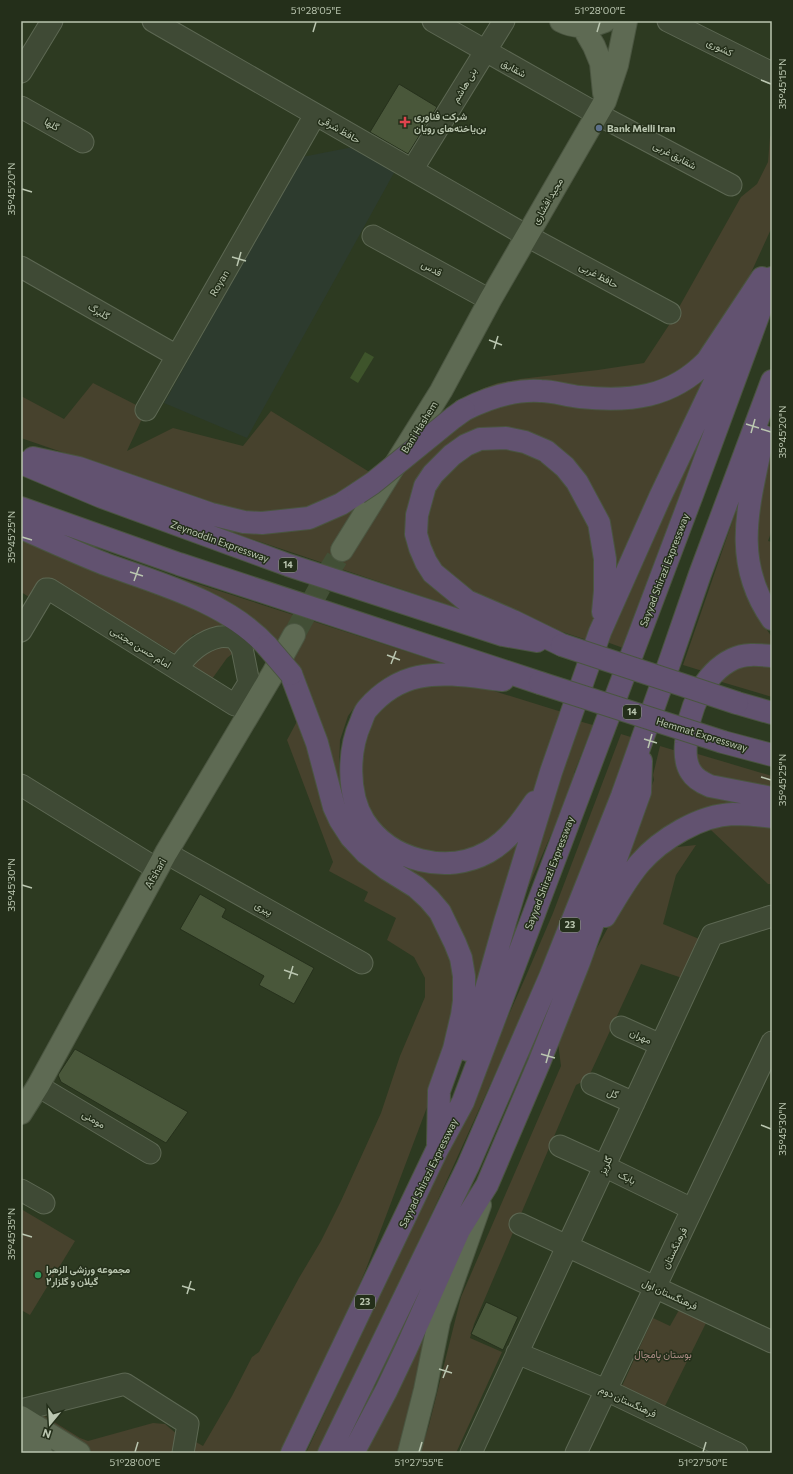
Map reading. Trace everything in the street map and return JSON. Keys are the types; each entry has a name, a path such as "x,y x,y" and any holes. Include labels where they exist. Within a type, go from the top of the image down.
{"highway":[{"path":"21,455 79,468 211,514 244,522 262,524 309,518 341,504 358,493 373,483 464,410 493,398 525,391 542,390 578,397 618,399 648,395 668,389 684,381 707,361 772,264"},
{"path":"437,1150 490,979 505,922 551,772 600,632 660,497 729,350 772,268"},
{"name":"Sayyad Shirazi Expressway","path":"292,1453 437,1150 463,1102 692,495 772,278"},
{"name":"23","path":"329,1453 468,1166 550,977 622,796 700,574 772,381"},
{"path":"772,391 749,505 746,542 749,568 758,595 772,620"},
{"path":"562,645 467,601 433,573 426,562 416,534 416,515 425,486 442,464 466,445 480,439 494,437 525,442 546,451 565,467 577,482 599,523 604,545 606,566 605,591 600,632"},
{"name":"Zeynoddin Expressway","path":"21,463 102,497 288,565 503,634 562,645"},
{"name":"14","path":"21,508 179,564 540,683"},
{"path":"21,528 90,558 202,601 231,616 256,634 267,646 317,743 334,807 340,820 351,837 366,854 416,887 429,899 440,912 456,944 461,958 464,976 464,1001 454,1049 439,1091 437,1150"},
{"name":"14","path":"562,645 737,703 772,713"},
{"path":"772,656 738,657 727,663 714,674 698,695 687,734 685,755 687,765 691,773 710,786 772,798"},
{"path":"540,683 440,674 417,677 392,686 367,709 358,729 352,751 351,773 354,797 361,815 376,837 403,855 422,861 442,863 476,858 501,842 521,823 551,772"},
{"name":"Hemmat Expressway","path":"540,683 723,742 772,755"},
{"path":"353,1453 386,1391 406,1349 459,1230 487,1185 539,1063 579,962 640,792 642,740"},
{"path":"579,962 617,897 640,863 666,840 680,830 712,818 731,814 772,817"}],"main road":[{"path":"561,21 573,26 583,27 596,25 605,21"},
{"path":"601,107 617,65 626,21"},
{"path":"583,27 594,46 601,63 601,107"},
{"name":"مجید افشاری","path":"490,300 601,107"},
{"name":"Bani Hashem","path":"342,550 442,391 490,300"},
{"name":"Afshari","path":"21,1113 38,1086 161,861 282,674 294,635"},
{"path":"409,1453 424,1397 439,1321 487,1185"},
{"path":"21,1417 79,1453"},
{"path":"21,1439 41,1453"}],"street":[{"path":"24,60 52,21"},
{"name":"حافظ شرقی","path":"152,21 527,236"},
{"name":"شقایق","path":"432,21 484,51 601,107"},
{"name":"بنی هاشم","path":"412,170 484,51 504,21"},
{"name":"کشوری","path":"668,21 772,73"},
{"name":"گلها","path":"21,107 83,142"},
{"name":"شقایق غربی","path":"601,107 731,184"},
{"name":"Royan","path":"146,410 315,115"},
{"name":"قدس","path":"373,236 490,300"},
{"name":"حافظ غربی","path":"527,236 670,313"},
{"name":"گلبرگ","path":"21,267 177,356"},
{"name":"امام حسن مجتبی","path":"27,605 47,588 177,669 235,704 250,683 242,648 235,638 221,636 206,642 186,656 177,669"},
{"path":"21,631 27,605"},
{"name":"پیری","path":"21,785 161,861 362,963"},
{"name":"گلریز","path":"471,1453 712,934 772,916"},
{"name":"مهران","path":"621,1027 661,1045"},
{"name":"فرهنگستان","path":"576,1453 772,1042"},
{"name":"گل","path":"592,1084 634,1103"},
{"name":"مومنی","path":"38,1086 150,1153"},
{"name":"بابک","path":"560,1146 692,1209"},
{"path":"21,1190 44,1203"},
{"name":"فرهنگستان اول","path":"520,1224 772,1342"},
{"name":"فرهنگستان دوم","path":"517,1353 606,1390 737,1453"},
{"path":"21,1410 125,1384 188,1424 183,1453"}],"shaded area":[{"path":"353,147 395,171 247,438 164,403 302,157"},
{"path":"365,352 374,357 358,383 350,378"}],"green space":[{"path":"772,134 772,227 744,288 714,345 656,386 465,397 498,383 644,363 669,325 741,197 757,184 768,162 770,137"},
{"path":"710,366 609,597 607,535 529,438 439,459 417,547 508,625 210,525 282,529 440,434 507,399 604,403"},
{"path":"722,382 688,472 626,649 604,641"},
{"path":"93,383 146,410 127,451 173,428 243,446 271,411 371,473 314,511 245,515 21,438 21,396 64,419"},
{"path":"772,433 772,530 768,541 772,542 772,599 758,572 753,538"},
{"path":"509,444 559,470 591,525 601,585 590,641 529,621 437,573 423,529 433,488 468,452"},
{"path":"750,470 753,606 759,619 772,637 772,654 709,673 683,665"},
{"path":"21,538 211,612 224,624 193,635 176,654 50,580 37,583 29,597 21,592"},
{"path":"97,549 170,575 467,671 374,688 359,701 348,716 340,740 339,767 343,789 351,809 427,868 522,829 474,1014 467,954 347,823 275,647"},
{"path":"216,646 227,647 232,651 232,654 227,658 212,679 187,665"},
{"path":"772,659 772,697 715,680 729,667"},
{"path":"465,682 565,713 531,798 520,818 473,852 429,854 392,837 365,805 359,751 373,718 388,701 419,686"},
{"path":"302,712 319,776 429,907 459,982 441,1070 366,1269 347,1314 281,1453 193,1453 196,1442 203,1446 232,1396 252,1357 259,1352 321,1241 381,1113 400,1056 425,997 425,978 414,957 387,940 396,918 364,901 368,892 329,871 333,862 287,740"},
{"path":"575,720 593,725 574,773 575,778 556,828 553,830 509,931"},
{"path":"621,734 634,738 524,1010 437,1202 320,1453 306,1453 478,1084 526,976 553,913"},
{"path":"660,746 680,752 682,763 741,796 742,806 625,874 625,854 654,780 653,775"},
{"path":"691,752 772,776 772,794 705,779"},
{"path":"772,822 772,884 768,884 712,831 702,826"},
{"path":"696,845 676,875 663,924 704,941 685,979 641,964 590,1074 584,1081 576,1085 474,1324 470,1338 502,1352 456,1453 420,1453 429,1425 461,1297 561,1066 557,1035 583,974 618,909 655,857 677,847"},
{"name":"مجموعه ورزشی الزهرا گیلان و گلزار۲","path":"21,1209 75,1241 30,1315 21,1310"},
{"path":"435,1296 404,1453 359,1453"},
{"name":"بوستان پامچال","path":"679,1310 706,1323 665,1406 622,1386 653,1318 670,1326"},
{"path":"25,1404 80,1438 88,1441 153,1423 165,1424 178,1435 179,1453 90,1453 65,1437"}],"building":[{"name":"شرکت فناوری بن‌یاخته‌های رویان","path":"399,84 437,107 408,154 370,132"},
{"path":"200,894 226,909 222,917 314,968 294,1004 259,985 264,976 180,929"},
{"path":"75,1049 188,1112 166,1143 61,1082 58,1075"},
{"path":"486,1302 518,1317 503,1350 471,1334"}],"tunnel":[{"path":"294,635 342,550"}],"place":[{"name":"شرکت فناوری بن‌یاخته‌های رویان","path":"405,122"},
{"name":"Bank Melli Iran","path":"599,128"},
{"name":"مجموعه ورزشی الزهرا گیلان و گلزار۲","path":"38,1275"}]}
